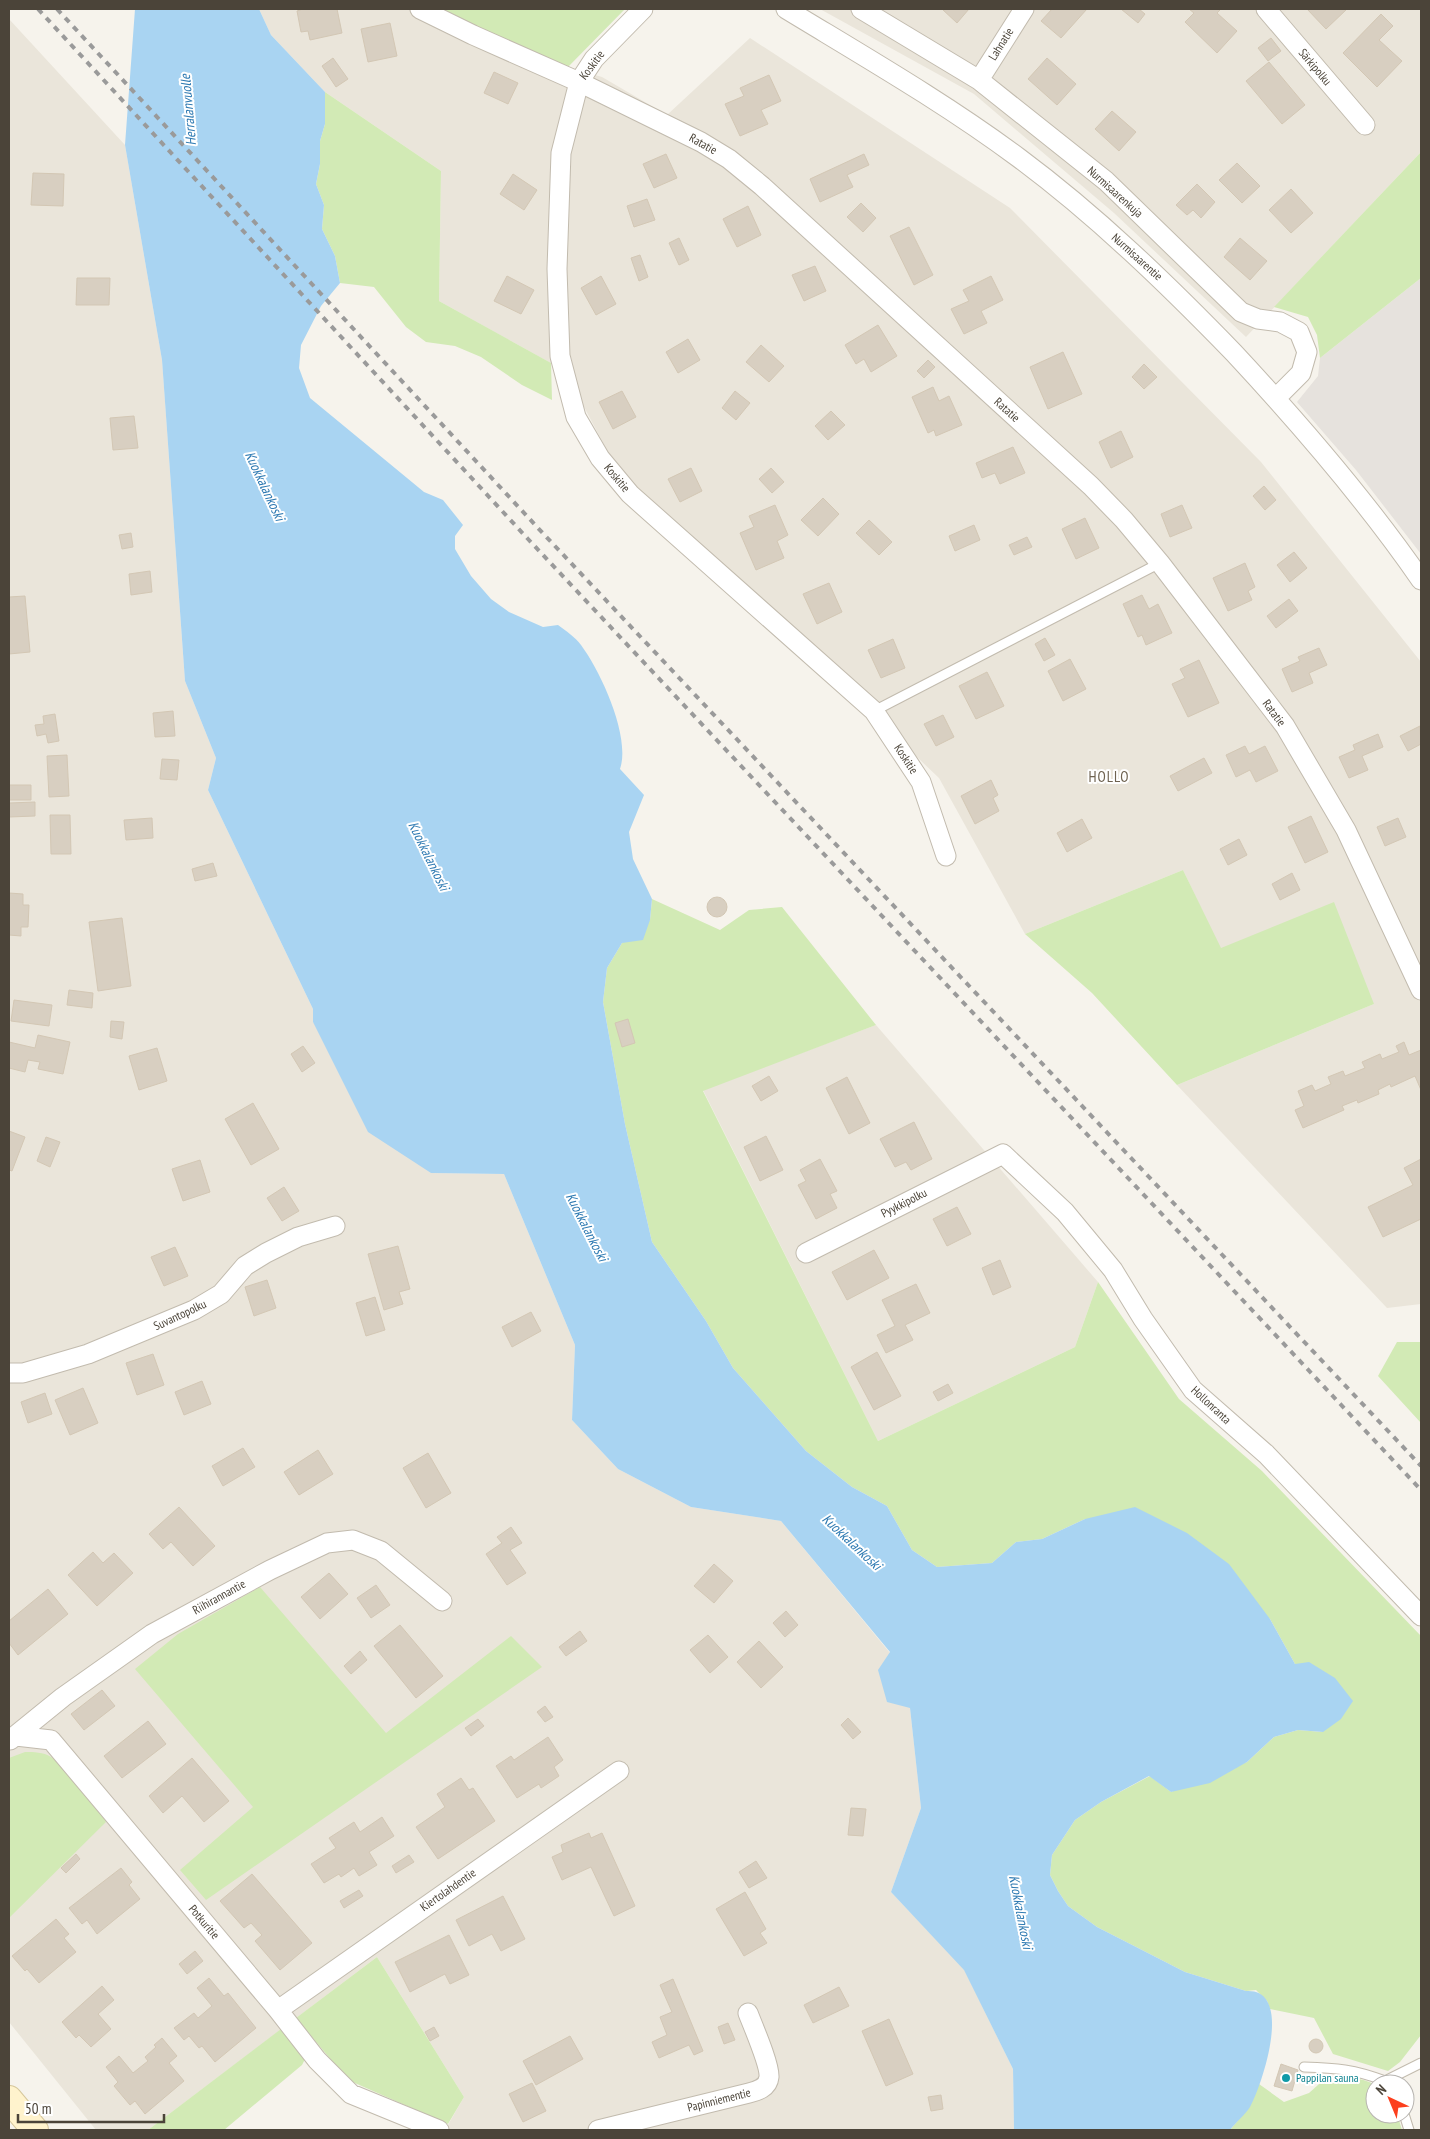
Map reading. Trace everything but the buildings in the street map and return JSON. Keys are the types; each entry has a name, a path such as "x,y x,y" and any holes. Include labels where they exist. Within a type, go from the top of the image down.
{"main road":[{"path":"9,2099 35,2130"}],"street":[{"name":"Ratatie","path":"420,9 473,35 579,82 693,138 729,159 762,186 1091,486 1124,520 1160,563 1285,726 1346,830 1421,990"},
{"name":"Koskitie","path":"642,9 594,59 579,82 561,153 557,269 560,356 576,417 600,458 630,494 874,711 921,782 946,856"},
{"name":"Nurmisaarentie","path":"786,9 956,113 1021,160 1112,234 1180,296 1276,398 1335,466 1421,580"},
{"name":"Nurmisaarenkuja","path":"861,9 978,80 1106,181 1241,312 1258,319 1280,322 1299,332 1307,352 1301,373 1276,398"},
{"name":"Lahnatie","path":"978,80 1024,9"},
{"name":"Särkipolku","path":"1266,9 1365,125"},
{"name":"Pyykkipolku","path":"806,1253 1003,1154"},
{"name":"Hollonranta","path":"1003,1154 1065,1212 1113,1270 1143,1319 1193,1390 1266,1454 1421,1616"},
{"name":"Suvantopolku","path":"9,1373 23,1373 88,1354 194,1310 221,1294 245,1266 298,1237 335,1226"},
{"name":"Riihirannantie","path":"12,1738 63,1697 152,1634 270,1570 327,1543 352,1540 382,1550 442,1601"},
{"name":"Potkuritie","path":"12,1738 51,1740 278,2010 317,2060 352,2094 439,2130"},
{"name":"Kiertolahdentie","path":"278,2010 619,1771"},
{"name":"Papinniementie","path":"598,2130 758,2091 765,2086 769,2078 768,2068 748,2013"}],"lane":[{"path":"874,711 1160,563"},
{"path":"1402,2074 1421,2063"},
{"path":"1304,2067 1344,2068 1366,2074"}],"shaded area":[{"path":"259,9 431,9 568,67 602,77 667,115 750,38 1010,208 1261,462 1421,662 1421,1304 1387,1308 1177,1085 1374,1004 1220,948 1183,870 1025,934 939,778 619,473 565,371 439,301 441,171 325,92 271,35"},
{"path":"820,9 1421,9 1421,152 1246,337 1114,213 974,94"},
{"path":"9,19 125,145 162,360 185,681 216,758 208,790 313,1009 313,1022 431,1173 504,1174 575,1345 572,1420 618,1469 691,1507 781,1521 890,1653 910,1708 921,1808 891,1892 964,1969 1013,2069 1014,2130 445,2130 464,2097 377,1957 148,2130 96,2130 9,2022"},
{"path":"1421,278 1421,554 1356,470 1297,402 1318,376 1320,358"},
{"path":"876,1025 1098,1282 1075,1347 878,1441 703,1090"}],"green space":[{"path":"431,9 625,9 568,67"},
{"path":"325,92 441,171 439,301 551,363 552,400 522,385 481,357 455,346 426,342 406,327 374,287 340,283 335,256 322,229 324,205 316,184 320,164 320,141 325,124"},
{"path":"1421,152 1421,278 1320,358 1317,335 1308,317 1274,307"},
{"path":"1183,870 1221,948 1334,902 1374,1004 1177,1085 1092,993 1025,934"},
{"path":"652,899 720,930 749,910 782,907 876,1025 703,1091 878,1441 1075,1347 1098,1282 1179,1399 1262,1471 1421,1636 1421,2035 1400,2062 1388,2071 1333,2054 1314,2018 1270,2009 1267,2001 1256,1990 1246,1991 1185,1972 1097,1927 1068,1906 1058,1891 1050,1875 1052,1855 1075,1820 1101,1802 1150,1776 1171,1792 1247,1762 1274,1737 1298,1730 1323,1732 1295,1664 1270,1619 1085,1519 1042,1539 1016,1542 992,1563 937,1567 912,1550 887,1506 852,1487 806,1451 733,1368 706,1321 652,1242 625,1124 603,1002 607,968 622,943 650,920"},
{"path":"1397,1342 1421,1342 1421,1423 1378,1376"},
{"path":"260,1587 386,1733 511,1636 542,1667 206,1900 180,1870 253,1807 135,1669 178,1634"},
{"path":"25,1752 45,1754 58,1762 81,1787 106,1822 9,1918 9,1758"},
{"path":"377,1957 464,2097 448,2124 348,2080 296,2018"},
{"path":"281,2029 305,2059 302,2065 224,2130 148,2130"},
{"path":"1328,2076 1365,2081 1365,2124 1400,2124 1402,2130 1230,2130 1249,2107 1259,2084 1284,2102 1309,2093"}],"water":[{"path":"135,9 259,9 271,35 325,92 325,124 320,141 320,164 316,184 324,205 322,229 335,256 340,283 321,306 301,345 299,368 310,398 424,492 443,500 463,525 455,536 455,549 471,576 491,599 509,612 543,627 558,625 570,634 579,642 589,657 605,688 618,723 622,756 620,769 644,795 629,832 633,859 652,899 650,920 643,940 622,943 607,968 603,1002 625,1124 652,1242 706,1321 733,1368 806,1451 852,1487 887,1506 912,1550 937,1567 992,1563 1016,1542 1042,1539 1085,1519 1135,1507 1187,1533 1229,1564 1270,1619 1295,1664 1309,1662 1335,1678 1353,1701 1341,1719 1323,1732 1298,1730 1274,1737 1247,1762 1210,1783 1171,1792 1149,1776 1101,1802 1075,1820 1052,1855 1050,1875 1058,1891 1068,1906 1097,1927 1185,1972 1261,1994 1269,2005 1272,2021 1267,2060 1250,2107 1230,2130 1014,2130 1013,2069 964,1970 891,1892 921,1808 910,1708 887,1702 878,1670 890,1652 781,1521 691,1507 618,1469 572,1420 575,1345 504,1174 431,1173 368,1132 313,1022 313,1009 208,790 216,758 185,681 162,360 125,145"}],"railway":[{"path":"38,9 528,539 1421,1490"},
{"path":"57,9 538,528 1421,1466"}],"place":[{"name":"Pappilan sauna","path":"1286,2078"}],"district":[{"name":"HOLLO","path":"1109,777"}],"water label":[{"name":"Herralanvuolle","path":"188,110"},
{"name":"Kuokkalankoski","path":"265,486"},
{"name":"Kuokkalankoski","path":"429,856"},
{"name":"Kuokkalankoski","path":"587,1227"},
{"name":"Kuokkalankoski","path":"852,1542"},
{"name":"Kuokkalankoski","path":"1021,1912"}]}
